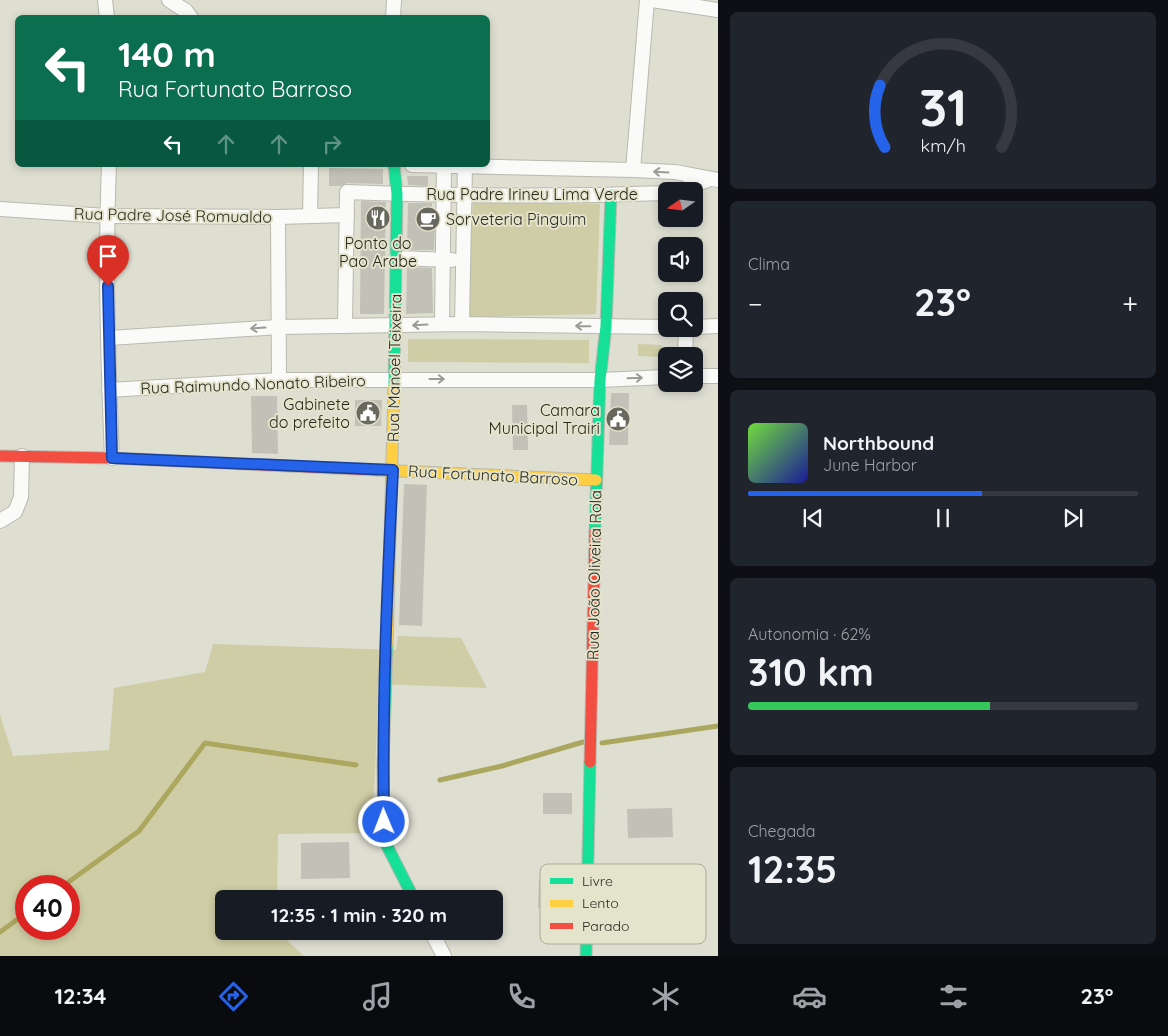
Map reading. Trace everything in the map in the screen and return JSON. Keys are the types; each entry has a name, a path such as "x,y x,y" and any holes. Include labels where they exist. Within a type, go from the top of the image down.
{"street":[{"path":"106,0 107,15"},
{"path":"169,0 189,15"},
{"path":"393,15 394,0"},
{"path":"633,170 647,0"},
{"path":"652,0 718,10"},
{"path":"109,167 107,216 109,390 112,458"},
{"path":"310,215 311,167"},
{"name":"Rua Manoel Teixeira","path":"394,167 397,194 393,470 383,766 384,840 409,890"},
{"path":"442,324 444,167"},
{"path":"462,324 465,167"},
{"name":"Rua Padre Irineu Lima Verde","path":"490,167 675,172 713,180"},
{"name":"Rua Padre Irineu Lima Verde","path":"346,215 347,192 444,195 658,193"},
{"name":"Rua João Oliveira Rola","path":"588,864 596,480 600,380 606,326 611,195"},
{"name":"Rua Padre José Romualdo","path":"0,209 107,216 278,217 346,215"},
{"path":"345,326 346,215"},
{"path":"278,217 279,380"},
{"path":"396,258 463,260"},
{"path":"109,338 280,327 442,324 658,327"},
{"path":"703,327 718,326"},
{"path":"703,376 718,376"},
{"name":"Rua Raimundo Nonato Ribeiro","path":"109,390 279,380 600,380 658,377"},
{"name":"Rua Fortunato Barroso","path":"0,456 112,458 596,480"},
{"path":"0,520 15,512 21,497 22,456"},
{"path":"436,940 444,956"}],"shaded area":[{"path":"473,201 600,204 596,314 467,317"},
{"path":"408,339 589,340 589,363 408,362"},
{"path":"638,344 662,345 662,347 658,347 658,357 638,356"},
{"path":"398,636 461,638 487,688 379,684 372,833 278,834 277,890 215,890 215,940 287,940 304,956 0,956 0,715 13,756 109,750 114,688 205,672 213,644 396,650"}],"building":[{"path":"329,168 383,169 383,184 347,183 341,186 329,186"},
{"path":"407,176 428,176 428,186 408,185"},
{"path":"361,201 386,202 384,314 360,314"},
{"path":"408,203 432,203 432,224 435,224 434,250 407,250"},
{"path":"407,267 432,268 433,313 406,314"},
{"name":"Camara Municipal Trairi","path":"611,393 629,393 628,445 609,445"},
{"path":"251,396 277,396 278,454 252,453"},
{"name":"Gabinete do prefeito","path":"355,400 382,400 381,426 355,426"},
{"path":"512,405 527,405 528,450 513,450"},
{"path":"404,484 427,485 422,626 399,625"},
{"path":"543,793 572,793 572,814 543,814"},
{"path":"672,808 673,837 628,838 627,809"},
{"path":"349,842 350,878 301,879 301,843"},
{"path":"539,880 540,880 540,908 538,908"}],"waterway":[{"path":"602,743 718,726"},
{"path":"440,780 502,766 583,742"},
{"path":"78,875 139,831 205,743 356,765"},
{"path":"0,932 15,921"}],"traffic: fast":[{"path":"394,167 397,194 394,386"},
{"path":"595,532 600,380 606,326 611,195"},
{"path":"387,646 383,766 384,840 409,890"},
{"path":"588,864 590,762"},
{"path":"586,944 586,956"}],"traffic: slow":[{"path":"387,646 394,386"},
{"path":"378,470 596,480"}],"traffic: jam":[{"path":"0,456 112,458 378,470"},
{"path":"590,762 595,532"}],"place":[{"name":"Ponto do Pao Arabe","path":"378,218"},
{"name":"Sorveteria Pinguim","path":"428,219"},
{"name":"Gabinete do prefeito","path":"368,413"},
{"name":"Camara Municipal Trairi","path":"618,419"}],"route":[{"path":"108,286 112,458 393,470 386,640 383,766 384,822"}]}
